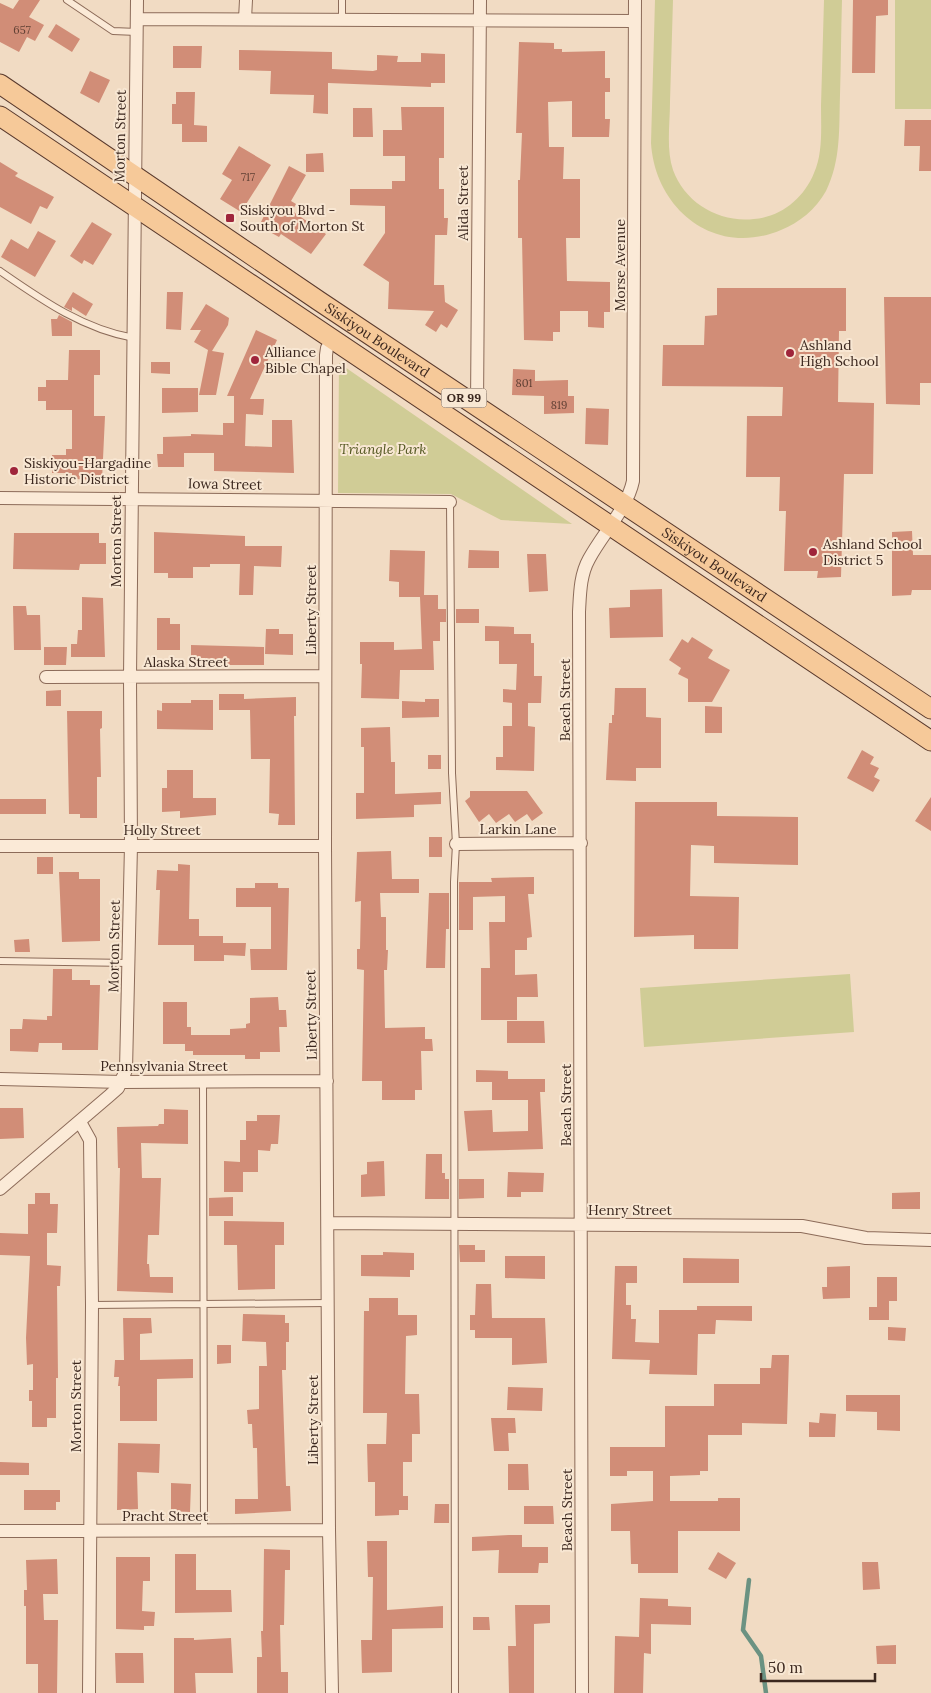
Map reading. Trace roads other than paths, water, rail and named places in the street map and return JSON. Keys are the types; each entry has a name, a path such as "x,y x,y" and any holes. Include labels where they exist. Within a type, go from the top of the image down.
{"main road":[{"name":"Siskiyou Boulevard","path":"0,84 134,176 931,709"},
{"name":"Siskiyou Boulevard","path":"0,116 931,741"}],"street":[{"name":"Morton Street","path":"122,1082 126,1070 131,845 130,678 137,0"},
{"path":"245,19 246,0"},
{"name":"Alida Street","path":"477,406 480,0"},
{"name":"Morse Avenue","path":"610,525 632,488 634,464 635,0"},
{"path":"137,19 635,21"},
{"name":"Liberty Street","path":"332,1693 329,1530 325,500 326,355 327,348 333,340"},
{"name":"Iowa Street","path":"0,498 450,502"},
{"name":"Beach Street","path":"582,1693 580,593 589,559 610,525"},
{"name":"Alaska Street","path":"46,677 326,676"},
{"name":"Larkin Lane","path":"456,844 581,844"},
{"name":"Holly Street","path":"0,846 325,846"},
{"name":"Pennsylvania Street","path":"0,1079 122,1082 327,1081"},
{"path":"0,1189 80,1122 122,1082"},
{"name":"Morton Street","path":"80,1122 90,1140 92,1305 89,1693"},
{"name":"Henry Street","path":"328,1223 802,1226 866,1238 931,1240"},
{"name":"Pracht Street","path":"0,1531 329,1530"}],"lane":[{"path":"67,0 112,31 137,32"},
{"path":"342,0 342,20"},
{"path":"0,271 75,319 98,330 134,338"},
{"path":"450,502 452,773 456,844 454,882 453,1224 455,1693"},
{"path":"0,961 129,963"},
{"path":"203,1081 204,1531"},
{"path":"92,1305 328,1303"}],"waterway":[{"path":"749,1580 743,1630 761,1656 766,1693"}],"place":[{"name":"Siskiyou Blvd - South of Morton St","path":"230,218"},
{"name":"Ashland High School","path":"790,353"},
{"name":"Alliance Bible Chapel","path":"255,360"},
{"name":"Siskiyou-Hargadine Historic District","path":"14,471"},
{"name":"Ashland School District 5","path":"813,552"}],"park label":[{"name":"Triangle Park","path":"383,449"}]}
